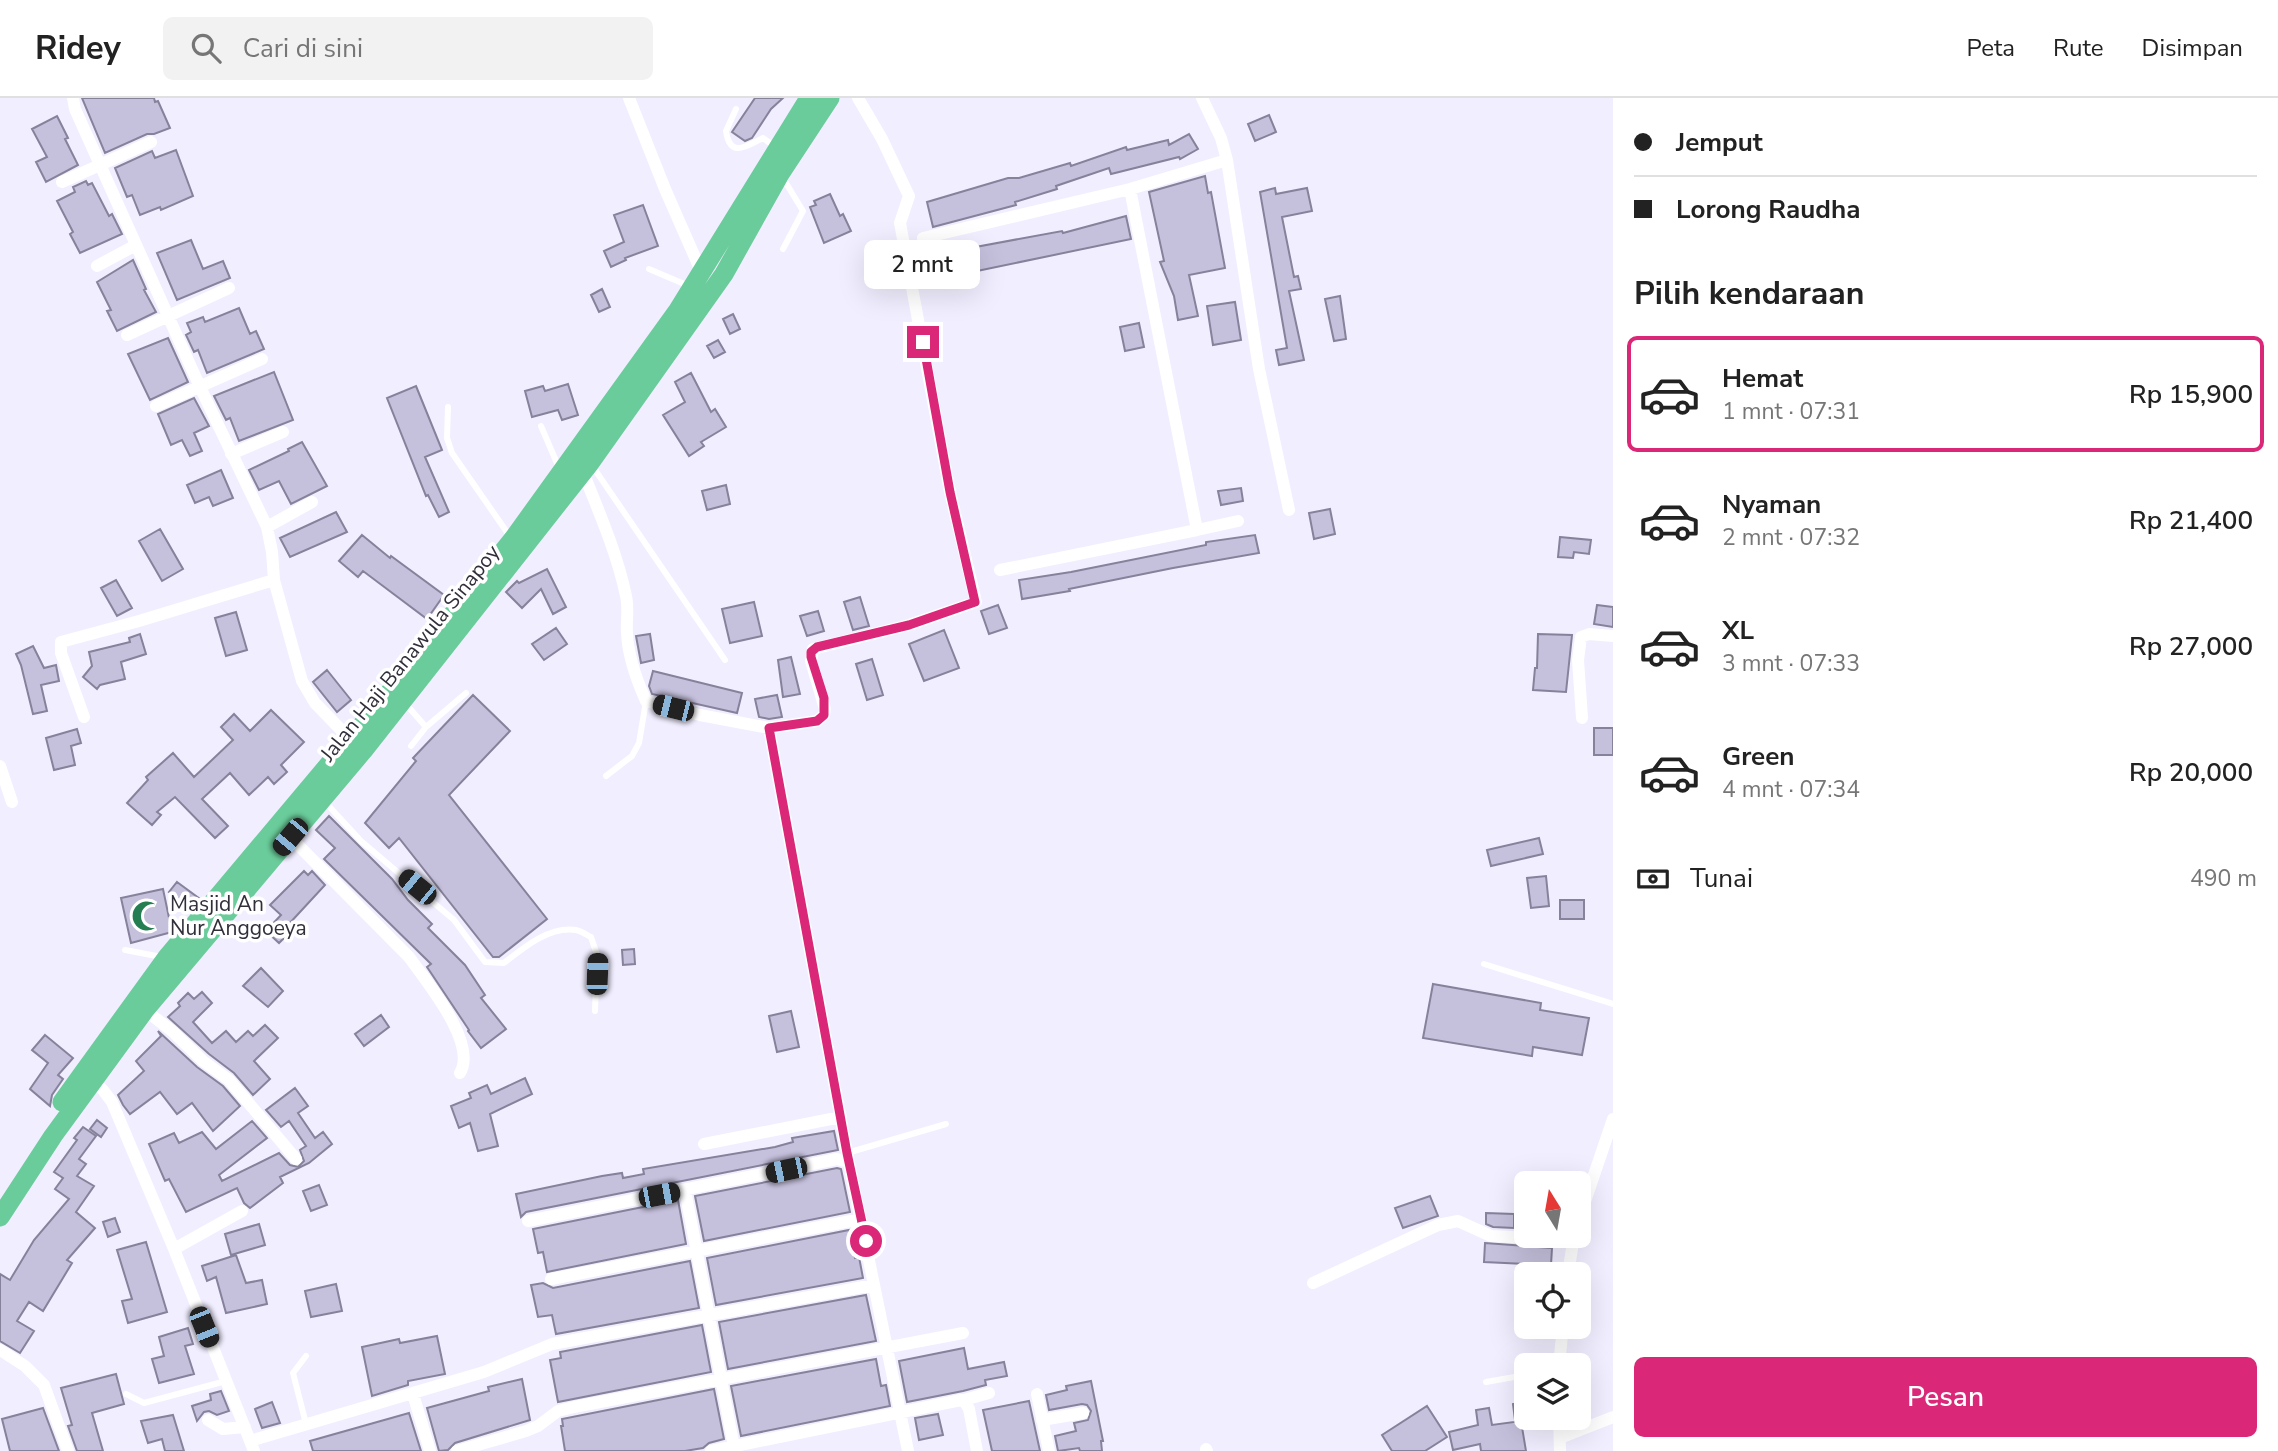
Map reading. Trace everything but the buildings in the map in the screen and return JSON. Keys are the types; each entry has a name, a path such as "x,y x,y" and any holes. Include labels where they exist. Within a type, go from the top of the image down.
{"highway":[{"name":"Jalan Haji Banawula Sinapoy","path":"0,1192 87,1078 145,1010 218,909 349,738 409,670 513,539 663,332 810,98"},
{"name":"Jalan Haji Banawula Sinapoy","path":"0,1217 167,957 290,837 403,700 586,467 724,274 780,174 830,98"}],"street":[{"path":"73,98 75,109 200,387 267,527 274,580 305,688 315,703 349,738"},
{"path":"629,98 696,279"},
{"path":"586,467 626,592 627,640 646,701 769,728 817,721 824,715 824,698 811,661 813,649 931,618 975,602 950,492 902,236 900,223 908,196 882,138 858,98"},
{"path":"1202,98 1221,138 1227,160 1259,369 1289,510"},
{"path":"62,182 151,142"},
{"path":"923,238 1130,189 1227,160"},
{"path":"1130,189 1197,530"},
{"path":"97,266 136,245"},
{"path":"127,335 229,288"},
{"path":"156,405 262,359"},
{"path":"231,454 283,432"},
{"path":"267,527 312,502"},
{"path":"1000,570 1238,521"},
{"path":"84,717 61,653 61,642 274,580"},
{"path":"1582,718 1578,660 1581,638 1589,634 1613,636"},
{"path":"769,728 848,1158 908,1451"},
{"path":"0,766 12,802"},
{"path":"290,837 409,957 456,1028 464,1051 460,1073"},
{"path":"145,1010 229,1080 296,1159"},
{"path":"87,1078 112,1102 252,1446 306,1424 509,1364 552,1344 709,1313 874,1285"},
{"path":"704,1144 841,1117"},
{"path":"1591,1184 1613,1119"},
{"path":"528,1221 848,1158"},
{"path":"685,1190 734,1447"},
{"path":"174,1249 242,1211"},
{"path":"551,1279 861,1219"},
{"path":"1313,1283 1438,1225 1458,1221 1491,1236 1514,1237"},
{"path":"457,1451 526,1431 538,1426 558,1411 963,1334"},
{"path":"0,1350 25,1366 44,1385 68,1451"},
{"path":"413,1394 430,1451"},
{"path":"711,1451 989,1394"},
{"path":"1037,1394 1049,1451"},
{"path":"964,1400 969,1409 977,1451"},
{"path":"1042,1420 1083,1413"},
{"path":"1560,1445 1613,1417"},
{"path":"208,1420 223,1429 244,1427"}],"lane":[{"path":"736,109 726,131 730,144 741,149 763,138 777,148"},
{"path":"780,174 803,211 783,249"},
{"path":"649,270 696,279"},
{"path":"448,407 447,439 452,453 513,539"},
{"path":"541,426 561,473"},
{"path":"586,467 725,660"},
{"path":"411,746 426,727 466,692"},
{"path":"403,700 426,727"},
{"path":"606,776 632,756 639,743 646,701"},
{"path":"322,798 361,841 454,920 485,962 503,963 532,941 559,932 575,930 592,937 597,954 595,1011"},
{"path":"125,950 167,957"},
{"path":"1484,964 1613,1004"},
{"path":"848,1158 946,1124"},
{"path":"306,1356 293,1373 306,1424"},
{"path":"1486,1382 1514,1377"},
{"path":"126,1394 144,1403 226,1381"}],"place":[{"name":"Masjid An Nur Anggoeya","path":"147,916"}],"route":[{"path":"866,1241 847,1153 769,728 817,721 824,715 824,698 811,661 813,649 909,625 975,602 962,553 923,342"}]}
